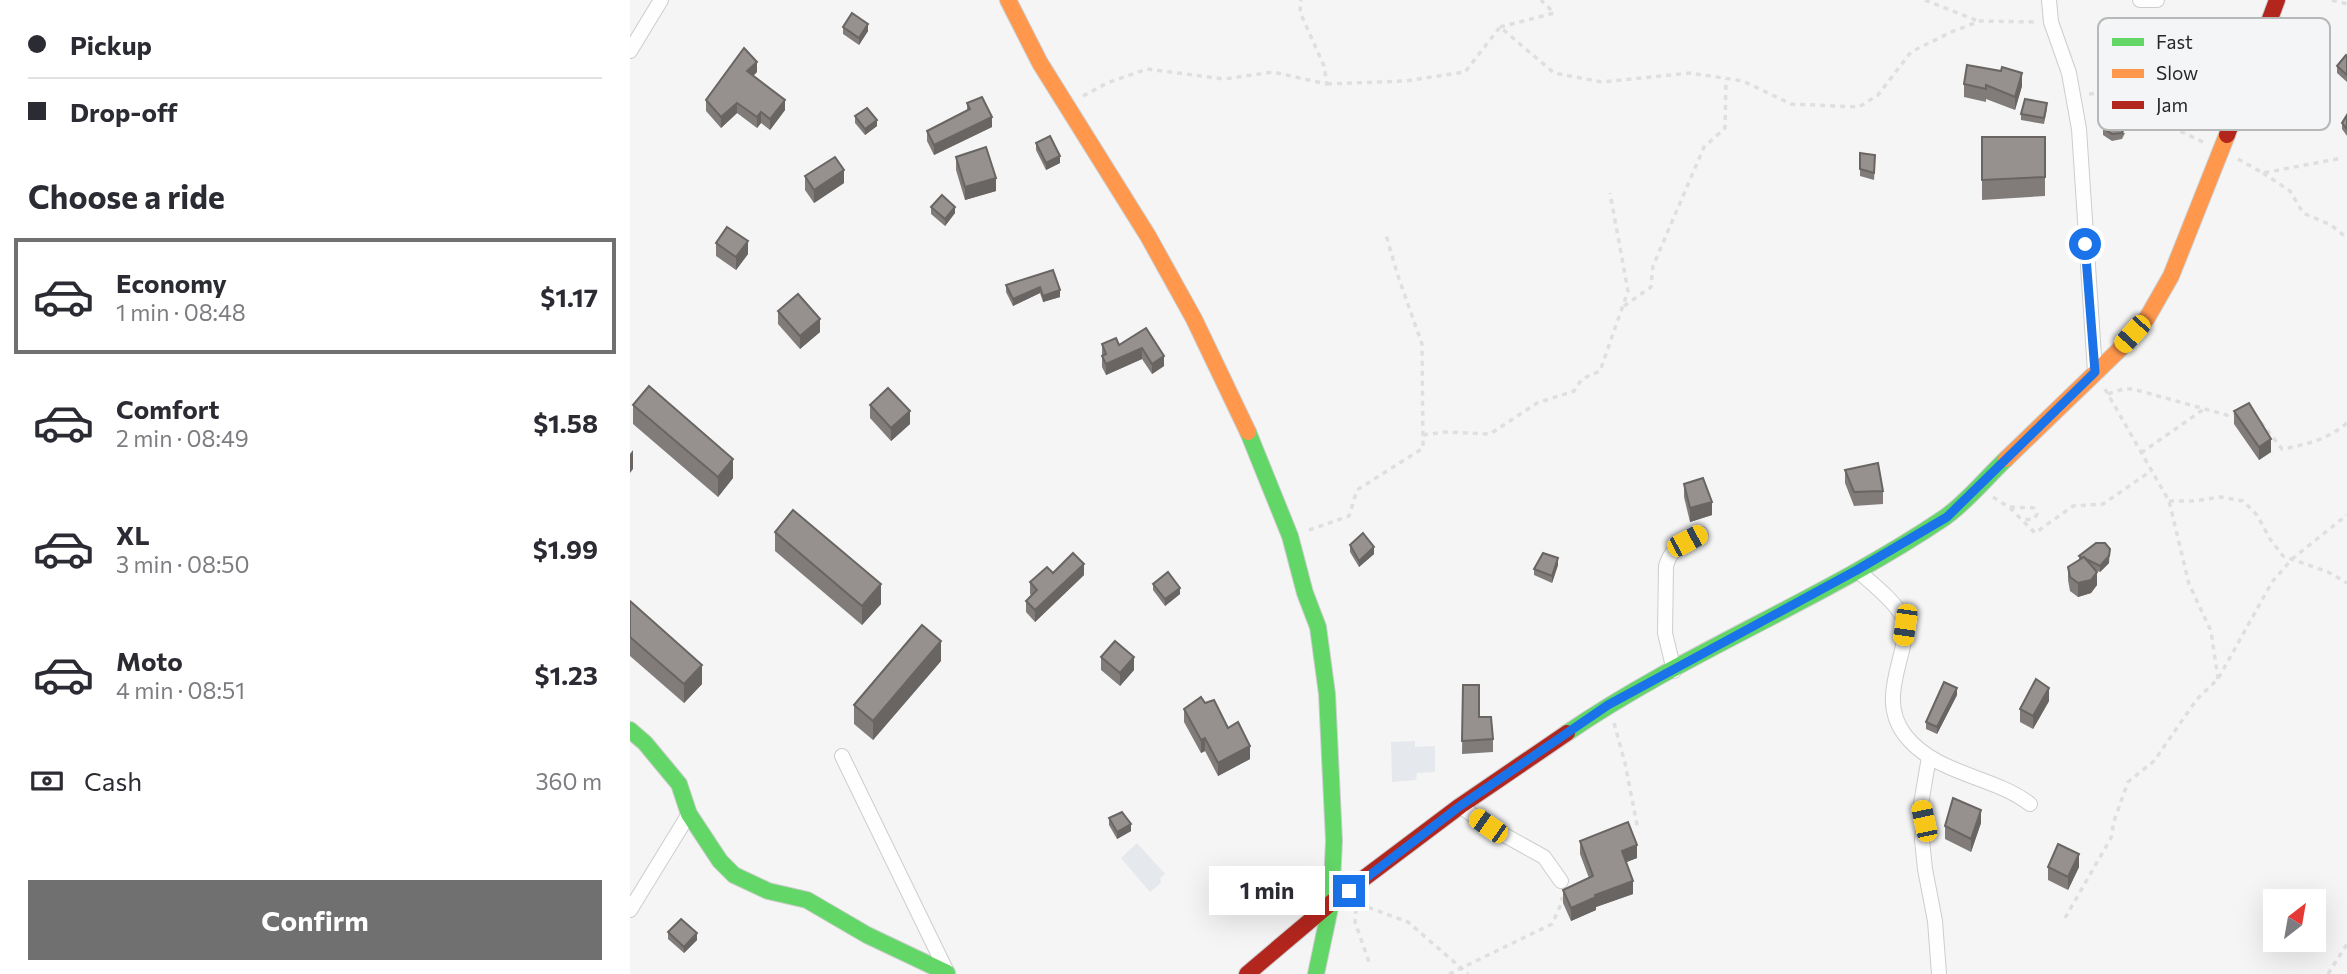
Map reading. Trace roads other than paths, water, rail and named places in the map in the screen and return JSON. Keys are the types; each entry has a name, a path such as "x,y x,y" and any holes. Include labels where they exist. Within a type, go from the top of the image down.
{"street":[{"path":"630,51 661,0"},
{"path":"1008,0 1065,106 1148,236 1194,319 1245,423 1290,536 1305,593 1318,626 1327,694 1334,841 1331,903 1316,974"},
{"path":"2049,0 2051,22 2073,94 2082,168 2095,372"},
{"path":"2140,0 2157,0"},
{"path":"2270,18 2277,0"},
{"path":"1247,974 1331,903 1353,897 1460,806 1608,705 1857,570 1947,517 2147,318 2171,276 2228,130"},
{"path":"1674,671 1665,633 1666,566 1674,549 1701,534"},
{"path":"1857,570 1901,614 1905,625 1892,685 1896,718 1907,738 1929,758 2013,792 2030,804"},
{"path":"630,730 645,743 679,784 689,814 720,861 734,875 759,888 807,900 867,935 948,973"},
{"path":"842,756 948,973"},
{"path":"1929,758 1920,804 1924,821 1922,840 1925,869 1935,921 1939,974"},
{"path":"1460,806 1488,826 1544,857 1561,881"},
{"path":"630,910 689,814"}]}
